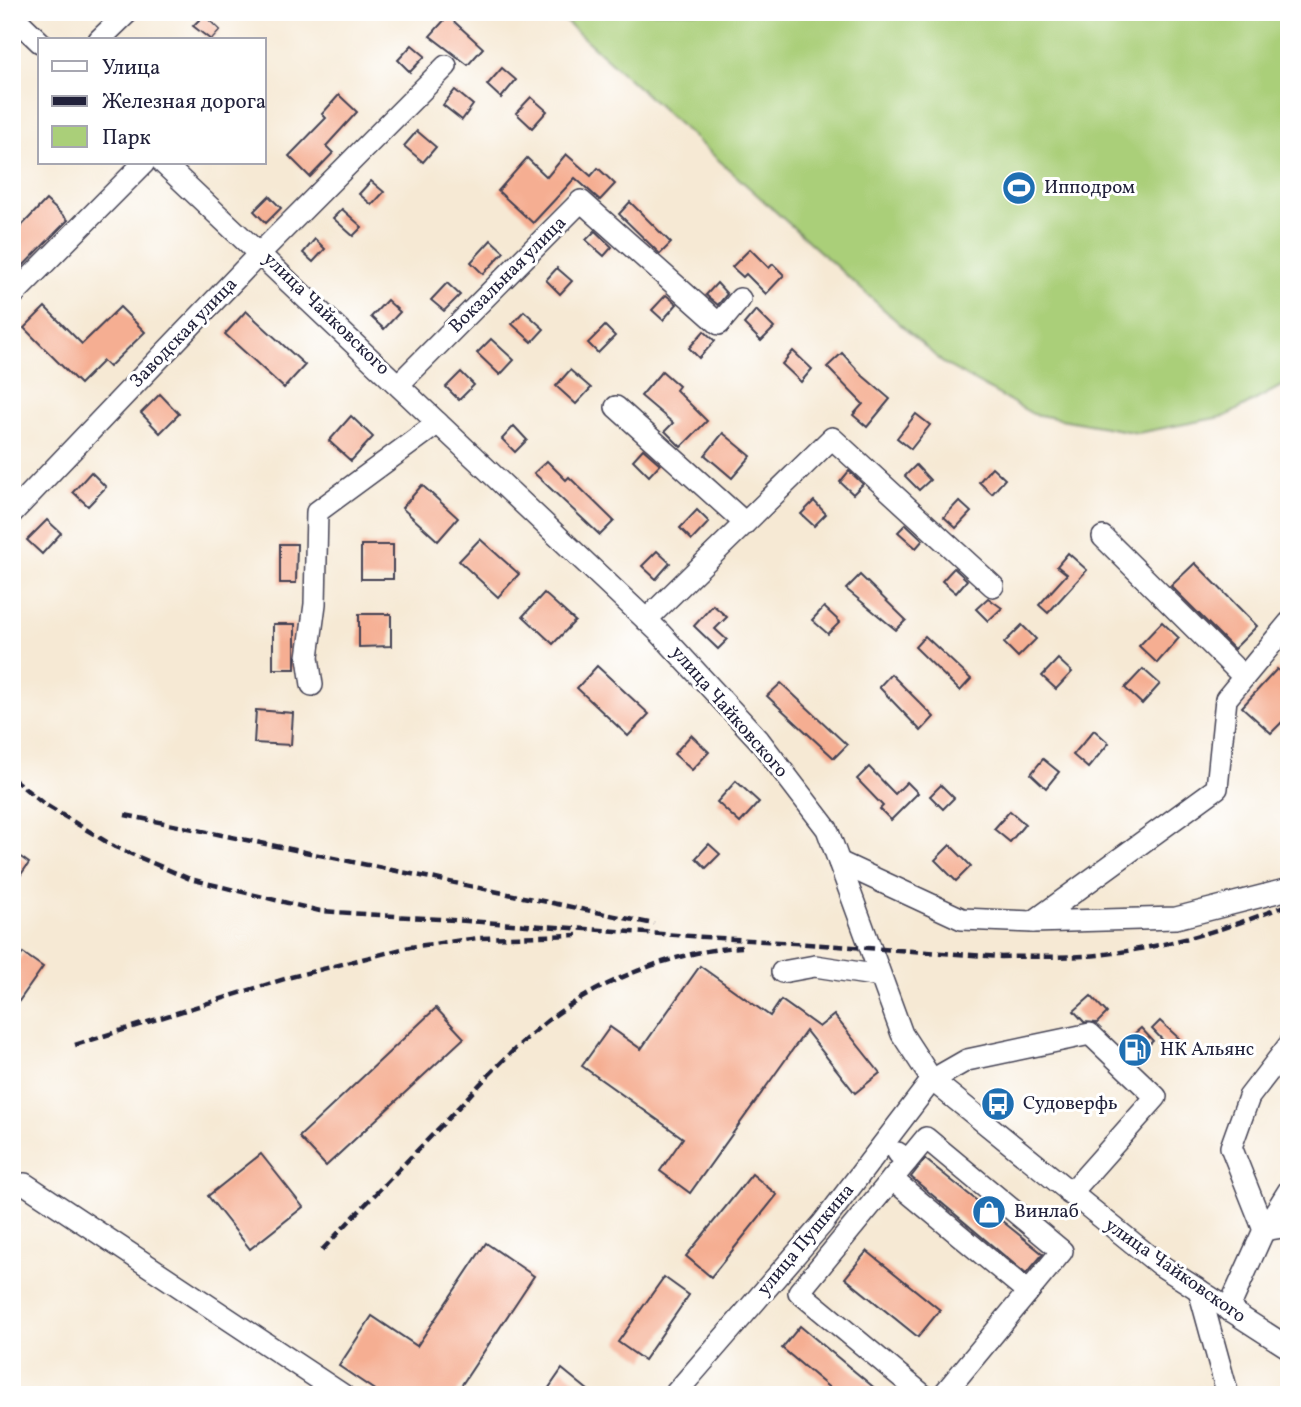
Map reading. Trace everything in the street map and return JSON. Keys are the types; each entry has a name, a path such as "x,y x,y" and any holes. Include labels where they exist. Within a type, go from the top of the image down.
{"street":[{"path":"101,38 128,12"},
{"path":"12,15 38,40"},
{"name":"Заводская улица","path":"12,513 261,252 446,66"},
{"path":"12,296 143,164"},
{"name":"улица Чайковского","path":"164,164 261,252 646,620 759,740 827,829 902,1034 932,1080 1160,1265 1289,1348"},
{"name":"Вокзальная улица","path":"400,384 581,201 719,324 740,299"},
{"path":"616,407 745,523"},
{"path":"312,685 309,657 315,604 317,512 438,423"},
{"path":"646,620 832,438 993,586"},
{"path":"1103,537 1244,677"},
{"path":"1033,922 1217,788 1226,699 1289,623"},
{"path":"839,863 962,919 1033,922 1175,918 1289,889"},
{"path":"782,972 815,966 880,976"},
{"path":"932,1080 967,1060 1090,1034 1156,1097 1070,1194"},
{"path":"1264,1230 1231,1147 1249,1097 1289,1045"},
{"name":"улица Пушкина","path":"674,1395 822,1223 932,1080"},
{"path":"923,1395 799,1292 926,1138 1062,1251 943,1395"},
{"path":"885,1143 907,1161"},
{"path":"892,1179 1028,1292"},
{"path":"12,1185 25,1184 343,1395"},
{"path":"1228,1310 1264,1230 1289,1190"},
{"path":"1264,1230 1289,1226"},
{"path":"1199,1290 1228,1395"}],"green space":[{"name":"Ипподром","path":"555,12 1289,12 1289,382 1226,416 1138,433 1033,414 943,363"}],"building":[{"path":"204,15 220,30 213,38 208,38 193,26"},
{"path":"448,16 483,48 468,65 430,36"},
{"path":"412,45 425,56 410,72 398,60"},
{"path":"502,68 516,80 501,98 487,85"},
{"path":"455,90 473,105 462,120 443,105"},
{"path":"339,95 357,112 326,146 333,153 310,177 289,156 326,118 322,114"},
{"path":"531,97 547,111 532,128 516,113"},
{"path":"417,131 436,147 423,162 404,146"},
{"path":"566,154 591,176 598,168 615,184 600,200 575,178 533,223 498,191 527,158 547,177"},
{"path":"371,181 384,192 372,205 359,194"},
{"path":"269,196 281,208 266,223 254,211"},
{"path":"46,200 68,220 12,277 12,236"},
{"path":"630,202 671,243 660,254 619,214"},
{"path":"342,209 362,227 353,236 333,218"},
{"path":"595,231 612,247 604,256 586,240"},
{"path":"315,239 325,249 313,262 303,253"},
{"path":"491,240 504,252 483,274 471,262"},
{"path":"750,249 769,268 773,264 784,275 766,294 746,274 743,277 732,267"},
{"path":"557,268 572,281 560,294 546,280"},
{"path":"447,283 460,295 444,311 431,300"},
{"path":"717,283 727,294 718,305 706,295"},
{"path":"666,295 677,304 663,320 652,310"},
{"path":"387,300 400,312 384,329 371,317"},
{"path":"45,307 82,344 120,307 145,332 109,367 103,361 80,384 24,328"},
{"path":"756,310 774,328 761,341 744,324"},
{"path":"246,311 305,365 284,388 225,334"},
{"path":"524,311 544,329 532,342 512,324"},
{"path":"605,326 615,336 598,353 588,343"},
{"path":"704,331 715,341 699,358 689,348"},
{"path":"491,339 514,360 500,375 477,353"},
{"path":"793,351 812,369 801,382 782,364"},
{"path":"842,353 890,399 867,427 853,415 863,404 827,367"},
{"path":"570,370 591,388 576,404 556,386"},
{"path":"662,371 679,386 676,390 707,421 681,447 665,431 673,423 641,396"},
{"path":"461,372 474,385 459,400 446,387"},
{"path":"160,394 179,414 160,433 141,413"},
{"path":"916,414 930,425 911,449 897,438"},
{"path":"351,416 373,437 351,461 329,441"},
{"path":"514,426 527,440 515,452 502,439"},
{"path":"723,433 751,456 732,478 705,455"},
{"path":"643,449 660,464 649,476 633,460"},
{"path":"547,461 566,480 569,477 614,521 600,535 534,473"},
{"path":"916,465 930,480 919,490 905,476"},
{"path":"992,467 1005,479 992,494 979,482"},
{"path":"849,471 863,484 853,494 840,482"},
{"path":"91,472 106,487 88,506 73,492"},
{"path":"422,485 458,518 438,541 402,508"},
{"path":"814,501 826,514 814,526 801,514"},
{"path":"959,501 971,512 956,528 944,517"},
{"path":"697,510 709,522 692,540 680,528"},
{"path":"47,520 61,533 42,554 27,540"},
{"path":"906,524 923,540 916,548 898,532"},
{"path":"480,539 519,574 498,597 459,561"},
{"path":"280,544 297,544 296,583 280,583"},
{"path":"361,545 393,545 393,579 361,579"},
{"path":"657,551 670,563 656,579 642,566"},
{"path":"1068,553 1087,570 1048,613 1039,605 1067,574 1057,566"},
{"path":"1195,563 1257,626 1234,649 1171,586"},
{"path":"954,568 967,580 956,593 942,581"},
{"path":"860,575 906,620 896,630 846,589"},
{"path":"544,593 575,621 553,644 523,616"},
{"path":"988,598 1002,608 988,621 976,609"},
{"path":"713,605 727,617 715,629 727,640 718,649 694,626"},
{"path":"824,607 840,622 828,634 812,620"},
{"path":"359,614 391,614 391,646 359,647"},
{"path":"1162,622 1179,638 1157,663 1139,646"},
{"path":"273,624 295,624 295,669 273,669"},
{"path":"1022,625 1036,639 1018,657 1004,643"},
{"path":"925,636 971,679 960,691 915,647"},
{"path":"1058,659 1072,672 1056,689 1042,676"},
{"path":"597,666 649,714 628,736 577,688"},
{"path":"1143,669 1160,684 1142,704 1125,688"},
{"path":"1277,669 1289,680 1289,715 1271,733 1242,707"},
{"path":"891,674 934,717 921,731 879,687"},
{"path":"781,683 847,745 834,758 767,696"},
{"path":"256,710 293,713 291,745 254,743"},
{"path":"1094,730 1109,743 1088,768 1073,755"},
{"path":"691,735 709,752 692,770 674,754"},
{"path":"1043,759 1059,772 1046,788 1031,774"},
{"path":"869,767 895,794 907,782 918,793 891,820 880,809 883,806 857,779"},
{"path":"736,781 759,802 740,823 717,802"},
{"path":"941,785 954,798 943,809 930,796"},
{"path":"1010,811 1025,824 1010,842 994,829"},
{"path":"709,844 720,854 706,868 696,858"},
{"path":"950,845 971,866 956,881 935,860"},
{"path":"12,851 29,863 12,887"},
{"path":"23,953 43,967 12,1011 12,969"},
{"path":"700,966 770,1016 781,1000 819,1027 834,1015 880,1073 855,1093 806,1031 690,1193 660,1171 683,1138 582,1066 610,1027 641,1049"},
{"path":"1091,996 1107,1013 1097,1023 1084,1022 1074,1011"},
{"path":"436,1008 464,1038 326,1166 299,1137"},
{"path":"1160,1021 1182,1041 1173,1051 1152,1029"},
{"path":"1141,1028 1153,1041 1134,1058 1121,1045"},
{"path":"261,1154 303,1207 250,1249 208,1196"},
{"path":"925,1159 1043,1254 1026,1274 911,1177"},
{"path":"752,1174 777,1195 711,1277 686,1256"},
{"path":"486,1243 534,1276 455,1395 382,1395 339,1366 372,1316 417,1346"},
{"path":"867,1251 940,1310 918,1337 845,1278"},
{"path":"664,1277 689,1295 644,1360 618,1342"},
{"path":"800,1326 883,1395 838,1395 782,1348"},
{"path":"562,1369 594,1395 544,1395"}],"railway":[{"path":"12,778 44,804 115,847 190,879 320,911 1001,957 1062,957 1122,952 1171,942 1243,922 1289,904"},
{"path":"125,815 654,924"},
{"path":"75,1045 291,977 410,947 478,938 577,935"},
{"path":"322,1250 491,1073 546,1022 590,993 639,970 691,954 742,947"}],"place":[{"name":"Ипподром","path":"1019,188"},
{"name":"НК Альянс","path":"1135,1050"},
{"name":"Судоверфь","path":"998,1104"},
{"name":"Винлаб","path":"989,1212"}]}
